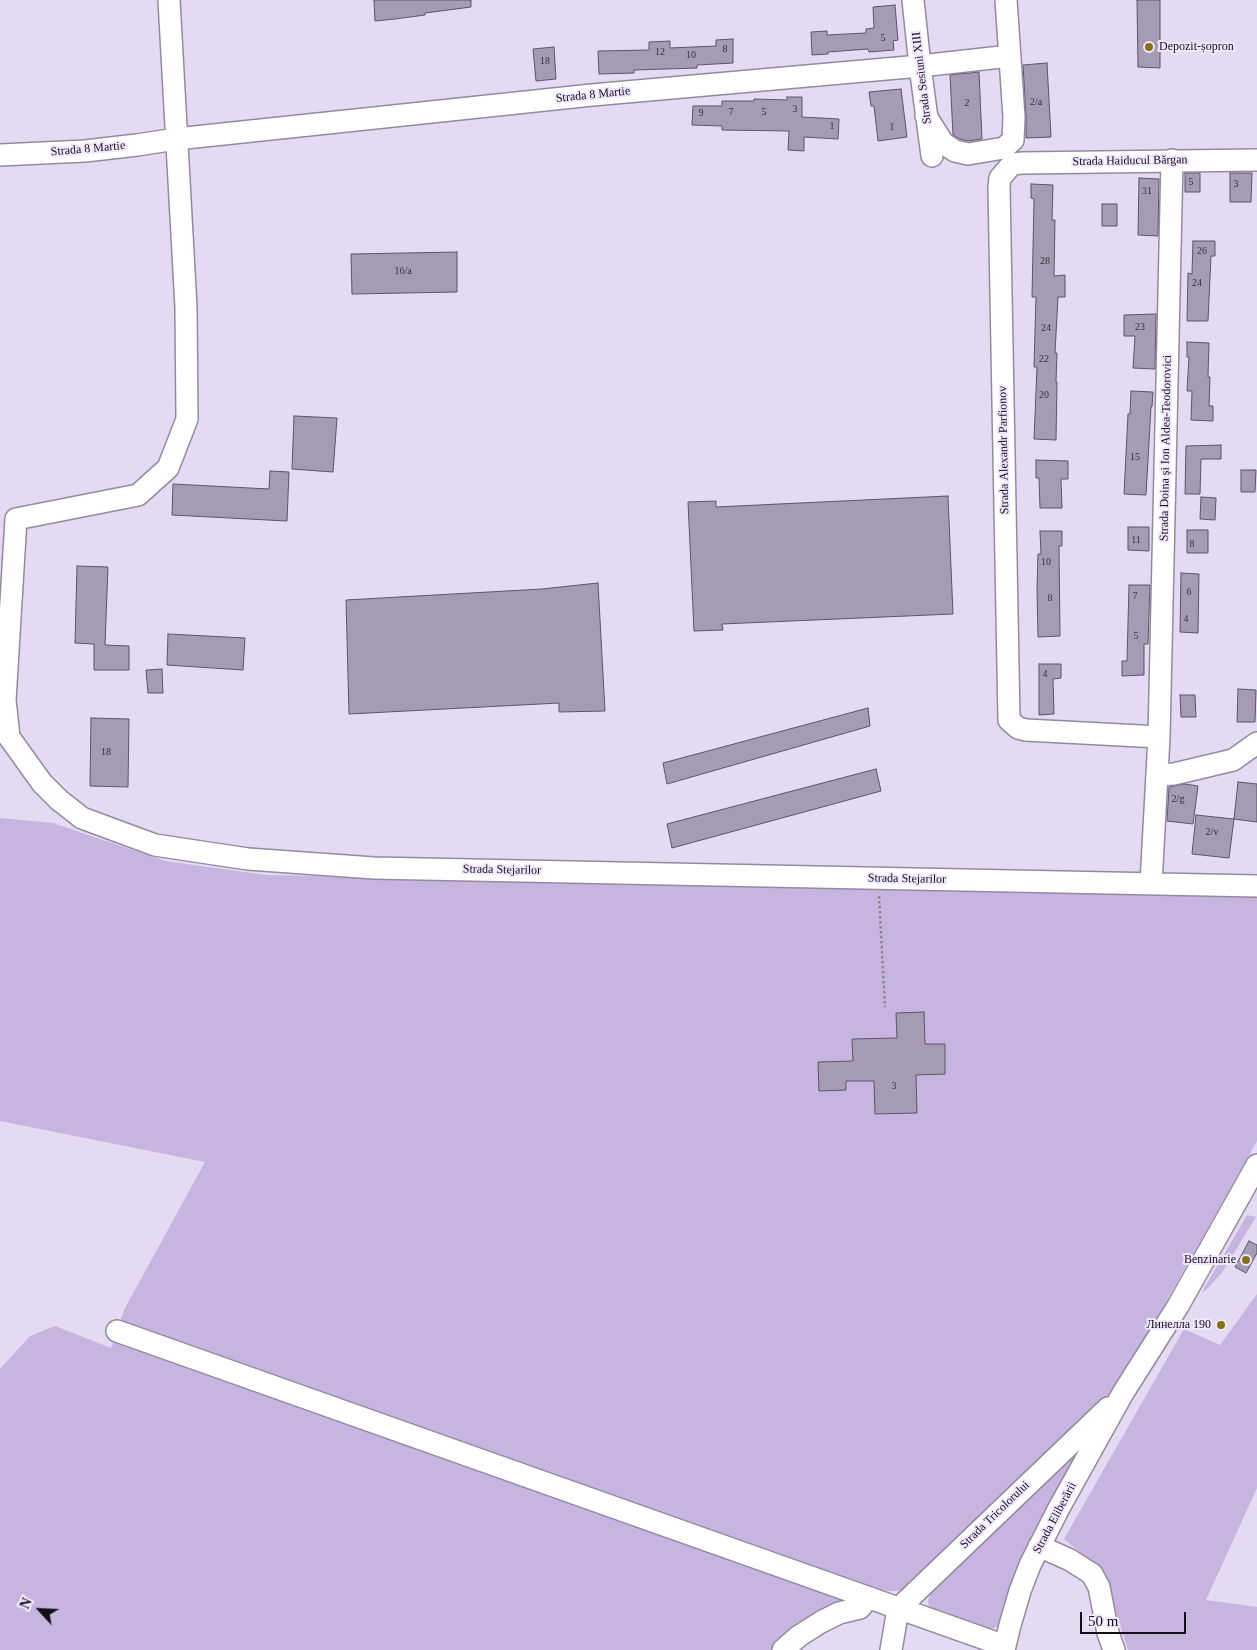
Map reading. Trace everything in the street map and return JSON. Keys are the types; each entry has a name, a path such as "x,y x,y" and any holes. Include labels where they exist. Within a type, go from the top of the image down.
{"street":[{"path":"169,0 176,139"},
{"name":"Strada Sesiuni XIII","path":"913,0 932,156"},
{"path":"926,116 943,142 955,151 968,154 1004,148 1013,140 1015,129 1006,0"},
{"name":"Strada 8 Martie","path":"0,155 85,151 176,139 602,94 920,66 1010,56"},
{"name":"Strada Stejarilor","path":"176,139 186,307 187,419 168,468 138,495 16,519 5,700 9,736 42,783 59,800 82,818 155,845 248,859 374,868 1257,886"},
{"name":"Strada Doina și Ion Aldea-Teodorovici","path":"1151,884 1159,737 1172,160"},
{"name":"Strada Haiducul Bărgan","path":"1006,170 1012,164 1022,163 1257,160"},
{"name":"Strada Alexandr Parfionov","path":"1006,170 1000,178 999,187 1009,720 1018,728 1159,737"},
{"path":"1157,775 1174,774 1233,760 1257,743"},
{"path":"1123,1393 1254,1180"},
{"path":"118,1331 1004,1648"},
{"name":"Strada Eliberării","path":"1004,1648 1020,1591 1039,1546 1123,1393"},
{"name":"Strada Tricolorului","path":"898,1609 1123,1393"},
{"path":"1039,1546 1070,1560 1092,1574 1099,1587 1108,1633 1114,1650"},
{"path":"783,1650 799,1636 820,1622 860,1608 868,1598"},
{"path":"891,1650 898,1609"}],"path":[{"path":"878,878 885,1007"}],"shaded area":[{"path":"0,818 53,823 165,861 266,875 1257,894 1257,1141 1119,1385 903,1590 867,1589 776,1650 0,1650 0,1369 30,1336 55,1326 111,1348 124,1310 205,1162 0,1121"},
{"path":"1247,1215 1256,1217 1221,1274 1202,1292"},
{"path":"1257,1294 1257,1488 1206,1600 1257,1607 1257,1650 1128,1650 1103,1571 1064,1539 1184,1329 1220,1345"},
{"path":"1079,1451 1000,1625 987,1631 929,1609 928,1600 933,1590"}],"building":[{"path":"374,0 471,0 471,7 375,21"},
{"name":"Depozit-șopron","path":"1137,0 1160,0 1160,68 1138,67"},
{"path":"895,5 898,40 893,41 894,50 869,52 868,49 812,55 811,32 827,31 827,35 866,33 866,29 874,28 873,7"},
{"path":"733,39 733,63 697,65 697,68 634,70 634,73 599,74 598,51 649,50 649,42 670,41 670,48 716,46 716,40"},
{"path":"554,47 556,79 536,81 533,49"},
{"path":"1047,63 1051,137 1026,138 1023,65"},
{"path":"979,72 982,139 968,141 953,135 950,75"},
{"path":"901,89 907,137 878,141 874,106 871,106 869,92"},
{"path":"787,97 802,97 802,117 839,119 838,139 804,137 804,151 788,150 789,131 722,130 722,126 692,125 693,106 722,106 722,101 754,101 754,99 787,100"},
{"path":"1185,173 1200,173 1200,192 1185,192"},
{"path":"1230,173 1252,173 1251,202 1230,202"},
{"path":"1139,178 1159,179 1158,236 1138,235"},
{"path":"1031,184 1053,185 1052,220 1055,220 1054,276 1065,275 1065,297 1058,297 1055,353 1057,353 1056,440 1034,439 1037,367 1034,367 1036,297 1032,297 1034,199 1031,198"},
{"path":"1102,204 1117,204 1117,226 1102,226"},
{"path":"1193,241 1215,241 1215,256 1211,256 1208,321 1187,321 1188,273 1192,274"},
{"path":"457,252 457,292 352,294 351,254"},
{"path":"1156,314 1155,369 1133,368 1135,336 1124,336 1124,315"},
{"path":"1187,342 1209,343 1209,406 1213,406 1213,421 1191,420 1192,391 1187,391 1189,357 1187,357"},
{"path":"1131,391 1153,392 1146,495 1124,494"},
{"path":"294,416 337,418 333,472 292,469"},
{"path":"1221,445 1221,459 1201,459 1200,494 1185,494 1186,446"},
{"path":"1036,460 1068,461 1068,479 1061,479 1062,508 1040,508"},
{"path":"1241,470 1256,470 1255,492 1241,492"},
{"path":"270,471 289,472 287,521 172,515 173,484 269,489"},
{"path":"948,496 953,614 722,624 723,630 694,631 688,502 716,501 716,507"},
{"path":"1201,497 1216,498 1215,520 1200,519"},
{"path":"1128,527 1149,527 1149,551 1128,550"},
{"path":"1187,530 1208,530 1208,553 1187,553"},
{"path":"1040,531 1062,531 1062,546 1059,546 1060,636 1038,637 1037,588 1038,554 1041,554"},
{"path":"77,566 108,567 105,645 129,646 129,670 94,670 94,644 75,643"},
{"path":"1181,573 1199,574 1198,633 1180,632"},
{"path":"598,583 605,711 559,712 559,703 349,714 346,600 542,589"},
{"path":"1129,585 1150,585 1148,644 1144,644 1144,675 1122,676 1122,661 1127,661"},
{"path":"168,634 245,638 243,670 167,665"},
{"path":"1039,664 1061,664 1061,678 1053,679 1054,714 1039,715"},
{"path":"162,669 163,693 148,693 146,670"},
{"path":"1238,689 1256,690 1255,722 1237,722"},
{"path":"1180,695 1195,695 1196,717 1181,717"},
{"path":"868,708 870,726 667,784 663,763"},
{"path":"91,718 129,719 128,787 90,786"},
{"path":"876,769 881,791 672,848 667,824"},
{"path":"1238,782 1257,784 1257,822 1234,819"},
{"path":"1185,784 1198,786 1193,824 1167,821 1169,787"},
{"path":"1196,815 1234,819 1229,858 1192,854"},
{"path":"924,1012 925,1044 945,1044 945,1074 916,1075 917,1113 875,1114 874,1081 846,1081 846,1090 819,1091 818,1062 853,1061 852,1039 897,1038 896,1013"},
{"name":"Benzinarie","path":"1249,1241 1257,1245 1257,1253 1246,1273 1235,1267"}],"place":[{"name":"Depozit-șopron","path":"1149,47"},
{"name":"Benzinarie","path":"1246,1260"},
{"name":"Линелла 190","path":"1221,1325"}]}
